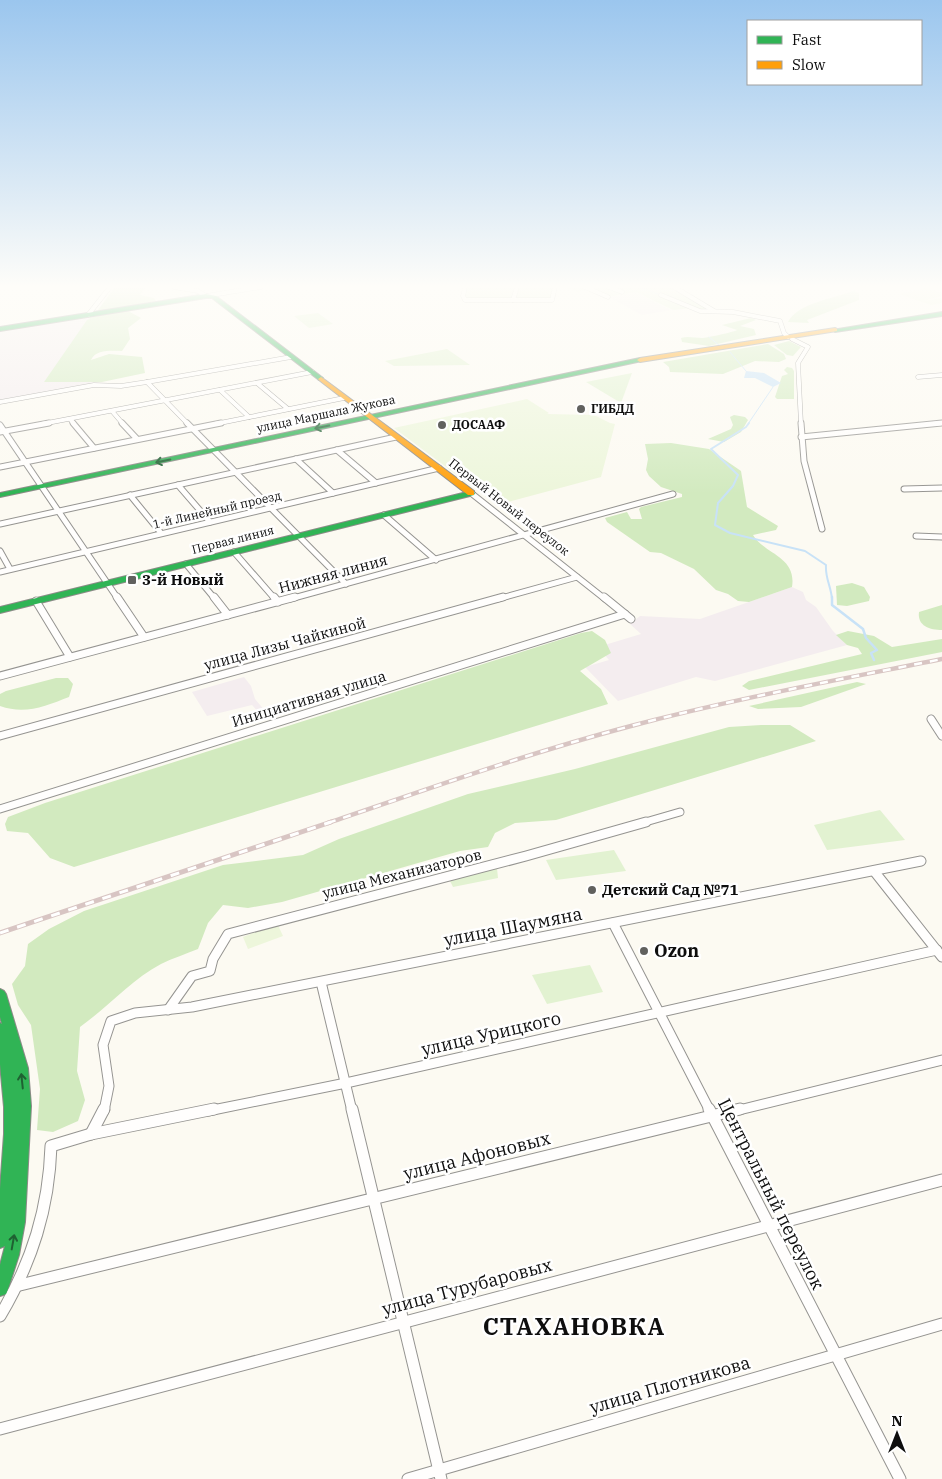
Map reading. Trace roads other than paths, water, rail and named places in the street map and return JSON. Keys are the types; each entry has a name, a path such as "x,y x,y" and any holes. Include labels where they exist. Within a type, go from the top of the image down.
{"main road":[{"name":"Первый Новый переулок","path":"288,356 312,372 371,419 472,493"},
{"name":"улица Маршала Жукова","path":"0,495 561,380 660,356"},
{"name":"Первая линия","path":"0,610 472,493"},
{"path":"0,994 21,1068 24,1106 16,1222 10,1255 0,1290"},
{"path":"0,1028 9,1068 12,1105 6,1203 0,1241"}],"street":[{"path":"801,356 798,363 801,437 804,461 822,529"},
{"path":"0,402 94,385 121,386 290,358"},
{"path":"2,432 312,372"},
{"path":"918,377 942,375"},
{"path":"147,382 346,584"},
{"path":"257,383 288,409"},
{"path":"220,390 249,417"},
{"path":"0,467 344,398"},
{"path":"112,411 137,439"},
{"path":"70,419 94,448"},
{"path":"801,437 942,423"},
{"path":"0,425 2,432 26,462 144,637"},
{"path":"0,524 396,437"},
{"path":"337,450 376,483"},
{"path":"296,459 333,493"},
{"name":"1-й Линейный проезд","path":"0,572 439,468"},
{"path":"178,485 210,522"},
{"path":"904,489 942,488"},
{"name":"Первый Новый переулок","path":"472,493 631,619"},
{"name":"Нижняя линия","path":"2,676 525,536 673,494"},
{"path":"130,495 161,533"},
{"path":"384,515 436,560"},
{"path":"916,536 942,537"},
{"path":"0,551 10,569"},
{"path":"234,552 278,602"},
{"path":"186,564 228,615"},
{"name":"улица Лизы Чайкиной","path":"0,736 577,577"},
{"path":"36,601 70,657"},
{"name":"Инициативная улица","path":"0,809 625,614"},
{"path":"0,668 2,676"},
{"path":"931,719 942,736"},
{"name":"улица Механизаторов","path":"168,1010 192,976 210,971 213,959 228,934 526,856 680,812"},
{"name":"улица Шаумяна","path":"91,1134 104,1110 109,1086 104,1045 111,1021 134,1013 168,1010 321,982 921,861"},
{"path":"874,871 939,954"},
{"name":"Центральный переулок","path":"613,923 900,1479"},
{"name":"улица Урицкого","path":"20,1284 42,1222 51,1176 51,1146 91,1134 346,1083 660,1013 939,954"},
{"path":"321,982 440,1475"},
{"name":"улица Афоновых","path":"20,1284 942,1060"},
{"name":"улица Турубаровых","path":"0,1429 942,1180"},
{"path":"0,1316 20,1284"},
{"name":"улица Плотникова","path":"408,1479 440,1475 942,1324"}],"water":[{"path":"746,371 764,373 781,383 773,387 755,378 744,378"}],"waterway":[{"path":"733,356 746,371"},
{"path":"748,424 773,387"},
{"path":"749,423 746,427 711,449 738,475 733,486 718,503 715,525 730,533 805,551 826,565 826,574 832,599"},
{"path":"832,599 832,605 863,629 866,638 877,650 871,653 874,660"}],"railway":[{"path":"328,823 441,784 631,726 747,698 942,659"},
{"path":"0,933 331,822"}],"place":[{"name":"ГИБДД","path":"581,409"},
{"name":"ДОСААФ","path":"442,425"},
{"name":"3-й Новый","path":"132,580"},
{"name":"Детский Сад №71","path":"592,890"},
{"name":"Ozon","path":"644,951"}],"district":[{"name":"СТАХАНОВКА","path":"574,1327"}]}
